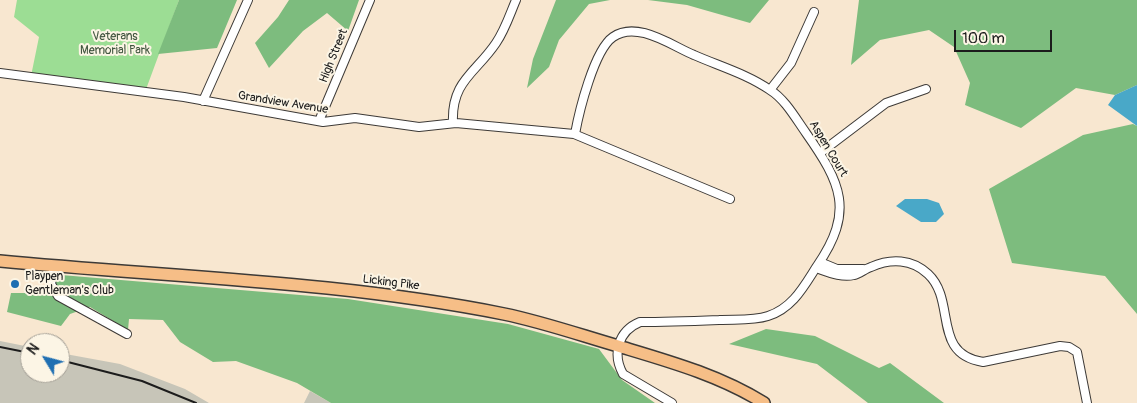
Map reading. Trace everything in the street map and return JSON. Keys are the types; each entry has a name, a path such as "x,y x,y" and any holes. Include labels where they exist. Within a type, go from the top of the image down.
{"main road":[{"name":"Licking Pike","path":"0,261 285,284 436,302 514,317 661,358 723,382 764,403"}],"street":[{"path":"203,101 248,0"},
{"name":"High Street","path":"320,121 370,0"},
{"path":"453,123 452,109 458,90 499,38 516,0"},
{"path":"770,90 792,60 814,12"},
{"name":"Aspen Court","path":"575,134 589,83 603,48 613,37 624,32 638,32 742,75 770,90 782,101 820,153 834,176 840,202 838,227 829,249 792,301 770,316 756,319 640,322 626,330 618,347"},
{"name":"Grandview Avenue","path":"0,73 203,101 326,122 356,118 419,127 453,123 575,134 730,199"},
{"path":"820,153 886,103 926,89"},
{"path":"818,265 844,276 856,275 865,269 891,261 907,262 920,267 931,276 940,292 953,346 960,354 971,360 983,362 1060,346 1069,347 1077,352 1087,403"},
{"path":"54,266 51,284 58,296 127,334"},
{"path":"618,347 618,365 623,374 672,403"}],"shaded area":[{"path":"0,341 20,345 20,383 70,383 70,355 120,364 185,389 209,403 0,403"},
{"path":"310,391 331,403 304,403"}],"green space":[{"name":"Veterans Memorial Park","path":"17,0 179,0 145,92 31,76 39,37 14,17"},
{"path":"179,0 237,0 217,48 158,54"},
{"path":"289,0 359,0 348,31 327,13 303,31 269,68 255,43 278,17"},
{"path":"556,0 610,0 589,4 559,40 549,67 527,88 533,59"},
{"path":"648,0 769,0 750,23 687,5"},
{"path":"859,0 1137,0 1137,85 1115,95 1076,88 1021,128 965,105 970,83 954,47 929,30 880,40 851,65"},
{"path":"1133,124 1137,126 1137,314 1105,276 1012,263 989,189 1083,135"},
{"path":"61,275 348,299 508,324 599,349 622,380 655,403 331,403 297,383 236,361 213,362 180,342 163,320 129,319 128,330 90,307 70,314 61,326 7,312 11,293 44,293"},
{"path":"766,329 815,336 879,368 890,363 944,403 868,403 817,364 729,344"}],"water":[{"path":"1137,85 1137,126 1108,105 1115,95"},
{"path":"905,199 927,199 939,203 944,214 936,222 921,222 896,206"}],"railway":[{"path":"0,347 20,351"},
{"path":"70,363 142,381 196,403"}],"place":[{"name":"Playpen Gentleman's Club","path":"15,284"}]}
